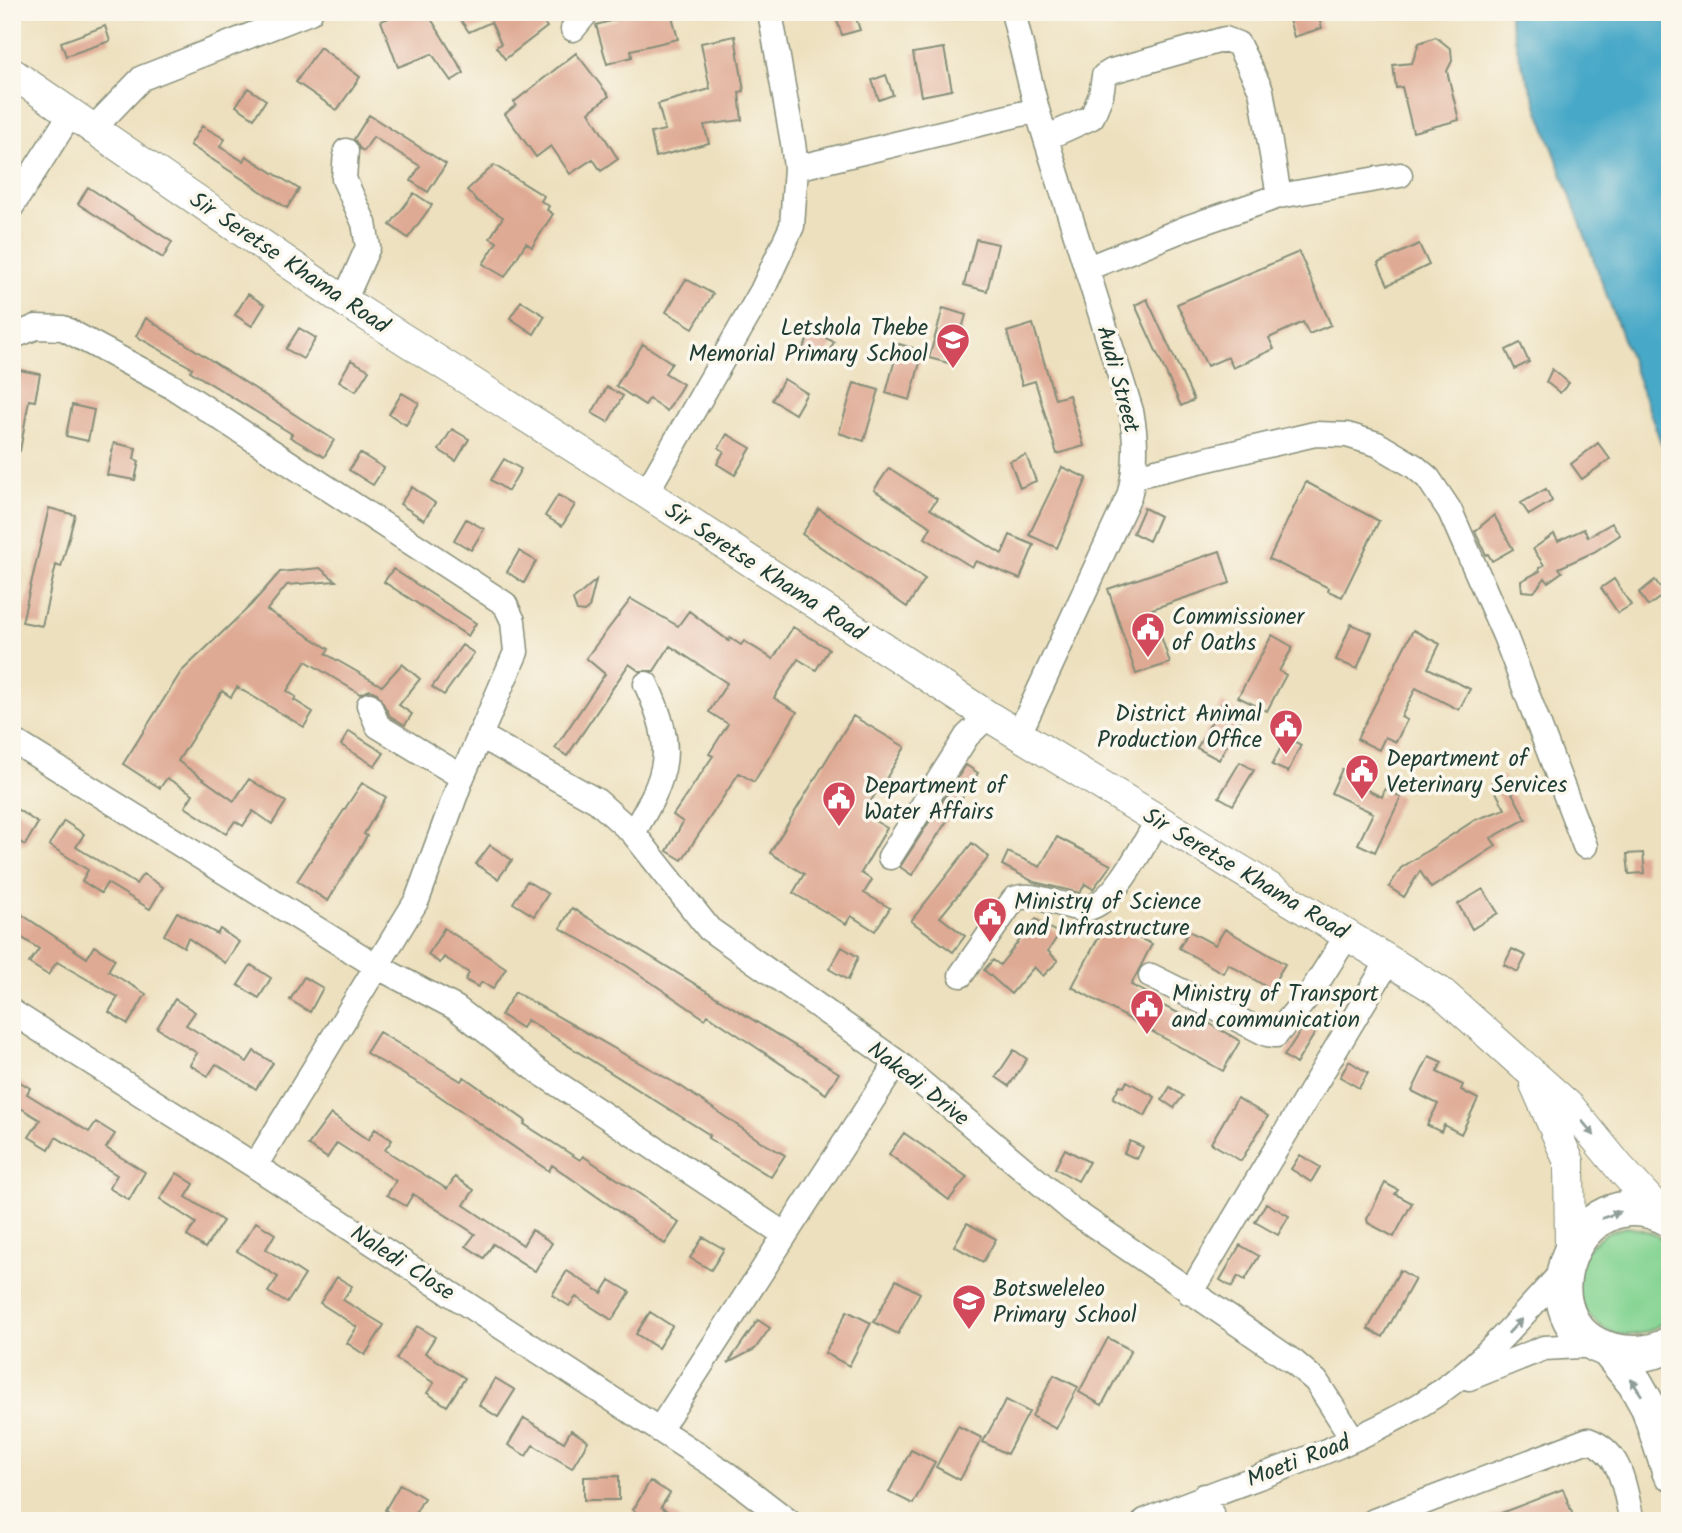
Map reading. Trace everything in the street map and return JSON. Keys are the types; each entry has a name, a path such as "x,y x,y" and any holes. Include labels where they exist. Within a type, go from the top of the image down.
{"highway":[{"path":"1667,1218 1638,1210 1611,1214 1594,1222 1580,1234 1566,1260 1566,1306 1573,1321 1602,1347 1635,1383 1649,1408 1670,1472"},
{"path":"1602,1347 1626,1354 1645,1353 1670,1344"}],"main road":[{"name":"Sir Seretse Khama Road","path":"12,73 344,302 646,493 988,716 1442,993 1523,1062 1571,1108 1619,1167 1667,1218"},
{"name":"Sir Seretse Khama Road","path":"1523,1062 1545,1102 1569,1162 1566,1260"}],"street":[{"path":"12,206 81,123 142,78 310,12"},
{"path":"646,493 786,243 792,226 796,169 784,82 770,12"},
{"name":"Audi Street","path":"1013,12 1037,110 1048,136 1131,411 1137,446 1135,476 1129,496 1019,734"},
{"path":"1048,136 1092,117 1101,95 1104,76 1112,71 1225,39 1238,44 1261,90 1279,197"},
{"path":"796,169 1037,110"},
{"path":"344,302 368,247 364,223 344,179 345,151"},
{"path":"1088,268 1189,228 1279,197 1401,175"},
{"path":"12,337 36,327 63,328 148,374 505,604 513,621 516,652 462,777 417,900 255,1166"},
{"path":"1135,476 1315,435 1347,435 1377,444 1414,466 1428,478 1450,511 1505,636 1586,846"},
{"path":"633,833 665,770 659,712 646,684"},
{"path":"369,705 378,726 462,777"},
{"path":"890,858 967,736 988,716"},
{"name":"Nakedi Drive","path":"479,735 597,801 633,833 709,929 897,1062 1072,1210 1190,1293 1274,1347 1316,1381 1353,1439"},
{"path":"12,740 378,967 456,1008 538,1071 784,1234"},
{"path":"961,975 1014,899 1024,895 1076,908 1088,908 1096,904 1119,884 1158,820"},
{"path":"1151,976 1267,1034 1276,1035 1312,991 1348,934"},
{"path":"1190,1293 1389,960"},
{"name":"Naledi Close","path":"12,1012 255,1166 727,1474 788,1521"},
{"path":"659,1430 897,1062"},
{"name":"Moeti Road","path":"1145,1521 1353,1439 1419,1405 1446,1387 1503,1338 1566,1260"},
{"name":"Moeti Road","path":"1446,1387 1544,1348 1602,1347"},
{"path":"1374,1521 1421,1512 1588,1440 1603,1446 1614,1457 1632,1521"},
{"path":"1204,1496 1214,1521"}],"green space":[{"path":"1626,1227 1650,1232 1670,1245 1670,1317 1642,1333 1617,1334 1596,1323 1583,1305 1577,1282 1581,1259 1597,1240"}],"water":[{"path":"1508,12 1670,12 1670,467 1520,59"}],"building":[{"path":"405,12 427,12 464,73 451,81 432,54 398,67 381,21"},
{"path":"455,12 536,12 547,27 505,59 496,47 501,44 491,22 469,32"},
{"path":"616,12 671,12 678,39 631,50 632,57 607,64 596,25 618,19"},
{"path":"834,12 854,12 860,30 842,35"},
{"path":"1287,12 1317,12 1322,28 1294,37"},
{"path":"105,26 110,41 66,56 61,42"},
{"path":"735,36 744,91 739,92 742,120 704,125 709,143 656,157 651,133 665,130 658,104 710,89 701,43"},
{"path":"1436,37 1451,49 1452,61 1447,71 1459,120 1413,132 1402,87 1396,88 1393,65 1412,63 1419,43"},
{"path":"320,47 360,77 337,110 296,82"},
{"path":"944,48 952,90 921,96 913,53"},
{"path":"576,53 609,96 589,112 618,159 601,171 593,159 570,174 551,146 536,157 505,114 516,105 514,102"},
{"path":"886,75 893,95 879,100 872,80"},
{"path":"248,88 266,100 254,118 236,106"},
{"path":"369,115 446,164 428,192 411,181 420,166 373,137 364,151 360,149 354,139"},
{"path":"202,126 225,139 220,147 243,161 246,156 299,189 287,208 190,145"},
{"path":"494,165 544,196 541,201 549,206 547,210 553,214 532,247 526,243 505,277 483,264 497,242 490,238 503,217 477,201 467,190"},
{"path":"88,187 172,242 163,258 78,204"},
{"path":"414,193 432,205 408,238 390,225"},
{"path":"976,239 998,244 987,291 964,285"},
{"path":"1419,244 1429,265 1388,285 1378,263"},
{"path":"1299,252 1331,325 1309,334 1303,322 1269,338 1274,349 1233,368 1228,357 1207,366 1177,304"},
{"path":"686,279 713,294 693,328 666,312"},
{"path":"248,294 265,305 252,326 235,315"},
{"path":"1147,299 1194,400 1181,406 1135,305"},
{"path":"521,301 545,316 534,334 510,318"},
{"path":"943,308 966,315 952,364 929,358"},
{"path":"146,318 334,440 324,457 190,371 192,368 136,336"},
{"path":"1033,324 1055,399 1069,395 1084,446 1057,454 1035,381 1022,385 1007,332"},
{"path":"299,328 316,338 303,359 286,349"},
{"path":"812,331 834,342 823,363 801,352"},
{"path":"1520,343 1529,362 1515,369 1506,350"},
{"path":"643,344 672,363 665,373 683,384 667,411 649,399 645,405 616,386"},
{"path":"899,344 923,351 910,400 886,393"},
{"path":"351,360 369,370 356,391 339,381"},
{"path":"1552,369 1569,383 1560,393 1546,382"},
{"path":"19,370 40,374 35,401 29,400 20,451 12,450 12,408"},
{"path":"784,379 807,393 795,414 772,400"},
{"path":"854,383 879,390 864,441 839,433"},
{"path":"607,387 623,396 608,422 592,413"},
{"path":"402,393 419,403 406,425 389,414"},
{"path":"72,405 94,410 88,441 66,436"},
{"path":"452,429 469,439 456,461 439,450"},
{"path":"727,434 751,448 735,475 717,464 724,451 719,448"},
{"path":"114,443 136,448 134,459 139,461 135,480 107,475"},
{"path":"1598,443 1610,459 1582,479 1571,464"},
{"path":"360,453 384,468 373,485 349,470"},
{"path":"1026,455 1036,481 1020,488 1010,461"},
{"path":"504,459 521,469 508,491 491,480"},
{"path":"1062,467 1087,478 1057,548 1029,535"},
{"path":"889,468 937,499 930,509 1002,554 1010,535 1034,545 1020,579 976,561 972,567 925,538 931,527 874,490"},
{"path":"1306,482 1379,521 1342,597 1269,559"},
{"path":"412,487 435,503 424,520 400,504"},
{"path":"1546,489 1552,501 1529,515 1521,503"},
{"path":"558,495 575,505 562,526 545,516"},
{"path":"49,508 75,515 61,567 56,565 42,626 22,622"},
{"path":"1144,508 1160,516 1149,541 1133,533"},
{"path":"819,509 925,579 907,607 802,534"},
{"path":"1494,515 1513,549 1492,561 1488,554 1486,555 1475,531"},
{"path":"466,519 484,529 471,550 454,540"},
{"path":"1612,523 1620,535 1594,552 1559,568 1562,572 1548,582 1545,578 1534,592 1522,591 1521,581 1540,571 1539,568 1544,565 1533,549 1554,534 1558,541 1584,529 1588,537"},
{"path":"519,551 536,561 524,583 507,572"},
{"path":"1220,551 1230,583 1152,609 1170,663 1136,674 1108,589"},
{"path":"320,568 336,581 287,585 267,610 329,649 326,654 382,686 402,664 420,679 399,705 412,714 405,725 390,716 377,693 370,690 360,694 306,661 287,691 296,697 294,700 313,712 304,727 237,687 231,697 222,691 178,761 234,801 249,779 286,802 272,824 253,811 243,826 235,821 226,834 185,807 193,794 167,778 160,788 123,764 181,672 251,605 280,572"},
{"path":"393,569 476,623 468,636 384,582"},
{"path":"1614,579 1631,605 1618,613 1601,588"},
{"path":"596,580 589,608 584,612 577,611 573,600"},
{"path":"1655,580 1665,594 1648,606 1639,593"},
{"path":"631,599 678,626 689,611 729,641 730,638 741,645 744,641 773,659 793,627 829,649 816,670 798,659 774,698 797,712 754,782 739,773 682,860 667,851 683,822 673,815 713,756 709,754 728,724 709,712 727,683 670,646 654,671 639,671 629,664 567,756 555,748 605,674 586,658"},
{"path":"1351,624 1372,633 1357,669 1336,660"},
{"path":"1413,630 1440,644 1428,668 1470,689 1459,710 1416,688 1401,717 1407,720 1396,742 1385,737 1379,750 1357,739"},
{"path":"1272,635 1293,647 1279,671 1286,675 1267,711 1238,697"},
{"path":"462,645 474,653 444,695 432,687"},
{"path":"1222,703 1243,715 1219,760 1197,748"},
{"path":"853,716 905,747 887,777 893,781 884,796 877,791 863,814 887,828 861,873 872,880 864,893 890,908 875,931 851,916 846,924 793,893 804,874 770,853"},
{"path":"349,731 384,753 375,766 341,745"},
{"path":"1286,737 1301,745 1288,772 1272,765"},
{"path":"1240,762 1254,770 1233,805 1219,797"},
{"path":"966,765 978,773 912,875 900,867"},
{"path":"1342,769 1356,775 1352,783 1382,797 1385,789 1401,797 1375,852 1358,844 1373,813 1331,793"},
{"path":"1503,776 1526,819 1491,838 1496,846 1431,888 1420,871 1404,897 1389,887 1401,868 1475,820 1505,809 1491,783"},
{"path":"362,783 386,797 364,834 367,836 328,901 297,881"},
{"path":"12,806 38,823 25,845 12,837"},
{"path":"64,821 84,834 76,847 136,884 143,874 163,887 150,909 107,883 101,893 82,881 88,870 49,845"},
{"path":"1057,837 1111,865 1093,889 1085,884 1080,893 1034,882 1002,865 1008,852 1040,867"},
{"path":"972,843 989,857 940,917 965,936 953,952 911,921"},
{"path":"490,845 512,860 498,879 476,864"},
{"path":"1643,853 1645,873 1629,874 1627,854"},
{"path":"527,881 548,894 534,916 513,903"},
{"path":"1483,889 1498,913 1472,929 1458,904"},
{"path":"12,908 87,958 94,946 115,959 108,971 146,994 128,1024 109,1012 118,997 57,962 48,975 29,963 39,949 12,931"},
{"path":"572,908 839,1073 826,1094 708,1015 705,1019 627,966 560,928"},
{"path":"177,912 217,934 220,929 239,942 225,963 188,938 184,947 164,935"},
{"path":"1036,919 1059,934 1048,951 1058,961 1043,976 1034,967 1011,994 984,970 993,960 1000,965"},
{"path":"1106,923 1152,944 1131,985 1159,999 1157,1003 1193,1020 1196,1016 1240,1041 1223,1071 1072,987"},
{"path":"444,928 506,968 493,989 482,982 478,987 465,980 469,973 444,957 440,963 428,955"},
{"path":"1225,929 1285,964 1270,989 1228,964 1223,973 1179,948 1189,931 1215,945"},
{"path":"842,947 858,957 848,980 829,969"},
{"path":"1512,949 1526,956 1518,972 1504,965"},
{"path":"251,965 271,978 259,998 238,985"},
{"path":"304,977 323,988 310,1012 290,1000"},
{"path":"515,992 682,1087 763,1143 785,1155 771,1177 708,1138 710,1135 527,1020 522,1028 501,1015"},
{"path":"175,999 195,1012 186,1025 247,1062 254,1051 273,1063 256,1089 216,1064 208,1076 190,1065 197,1053 157,1028"},
{"path":"1309,1018 1320,1025 1296,1064 1284,1056"},
{"path":"379,1032 461,1081 464,1077 526,1121 524,1124 580,1160 583,1156 679,1223 665,1244 552,1165 549,1171 429,1089 366,1053"},
{"path":"1014,1050 1027,1059 1009,1086 996,1077"},
{"path":"1429,1056 1442,1062 1437,1072 1463,1085 1461,1090 1478,1099 1461,1134 1444,1125 1441,1132 1427,1125 1438,1104 1412,1091"},
{"path":"1349,1061 1368,1073 1359,1088 1340,1077"},
{"path":"12,1077 30,1088 27,1094 89,1132 96,1122 115,1134 106,1148 145,1172 129,1200 109,1188 117,1175 56,1137 49,1149 29,1137 40,1120 19,1107 12,1117"},
{"path":"1127,1081 1155,1097 1145,1116 1113,1098 1120,1085 1124,1087"},
{"path":"1170,1087 1183,1096 1174,1108 1162,1100"},
{"path":"1237,1098 1268,1116 1241,1161 1211,1143"},
{"path":"331,1114 368,1140 375,1129 392,1140 385,1150 447,1189 455,1177 474,1190 464,1205 523,1245 532,1230 552,1243 535,1271 493,1244 484,1258 466,1246 475,1234 413,1194 406,1206 387,1195 396,1181 337,1143 327,1158 308,1145"},
{"path":"904,1133 967,1177 949,1200 889,1154"},
{"path":"1130,1141 1143,1147 1137,1159 1124,1153"},
{"path":"1065,1149 1089,1162 1078,1181 1055,1168"},
{"path":"1300,1155 1320,1167 1311,1182 1291,1169"},
{"path":"177,1173 194,1184 186,1197 223,1221 205,1248 187,1236 196,1223 160,1199"},
{"path":"1385,1183 1398,1190 1395,1194 1412,1203 1394,1237 1368,1223 1367,1219"},
{"path":"1266,1203 1289,1216 1278,1235 1255,1222"},
{"path":"256,1222 275,1234 266,1249 305,1275 287,1303 268,1292 278,1277 237,1251"},
{"path":"967,1223 996,1239 983,1262 954,1246"},
{"path":"703,1237 724,1249 711,1270 690,1258"},
{"path":"1240,1245 1259,1256 1245,1280 1238,1276 1232,1287 1220,1280"},
{"path":"1400,1270 1415,1279 1383,1337 1368,1329"},
{"path":"567,1271 602,1293 610,1280 630,1292 612,1320 576,1297 569,1306 552,1295"},
{"path":"337,1277 352,1286 343,1300 384,1325 365,1355 347,1343 357,1327 320,1303"},
{"path":"896,1280 920,1293 898,1334 874,1322"},
{"path":"847,1311 871,1323 849,1366 825,1353"},
{"path":"650,1312 672,1326 658,1348 636,1334"},
{"path":"758,1320 770,1328 755,1349 728,1363"},
{"path":"417,1326 435,1337 425,1353 465,1378 447,1406 427,1393 434,1383 396,1359"},
{"path":"1108,1338 1131,1350 1102,1405 1079,1392"},
{"path":"1054,1375 1078,1387 1056,1429 1032,1416"},
{"path":"495,1378 515,1390 498,1417 479,1405"},
{"path":"1006,1400 1029,1412 1007,1454 983,1442"},
{"path":"524,1418 564,1442 571,1430 588,1441 572,1468 533,1445 526,1456 508,1445"},
{"path":"958,1426 982,1438 960,1480 936,1467"},
{"path":"911,1450 935,1462 913,1504 889,1492"},
{"path":"619,1476 619,1500 584,1500 584,1477"},
{"path":"650,1481 670,1493 661,1507 683,1521 651,1521 633,1510"},
{"path":"400,1484 424,1498 411,1521 403,1521 385,1510"},
{"path":"1563,1489 1575,1521 1483,1520"}],"place":[{"name":"Letshola Thebe Memorial Primary School","path":"953,370"},
{"name":"Commissioner of Oaths","path":"1148,659"},
{"name":"District Animal Production Office","path":"1286,756"},
{"name":"Department of Veterinary Services","path":"1362,801"},
{"name":"Department of Water Affairs","path":"839,828"},
{"name":"Ministry of Science and Infrastructure","path":"990,944"},
{"name":"Ministry of Transport and communication","path":"1147,1036"},
{"name":"Botsweleleo Primary School","path":"969,1331"}]}
